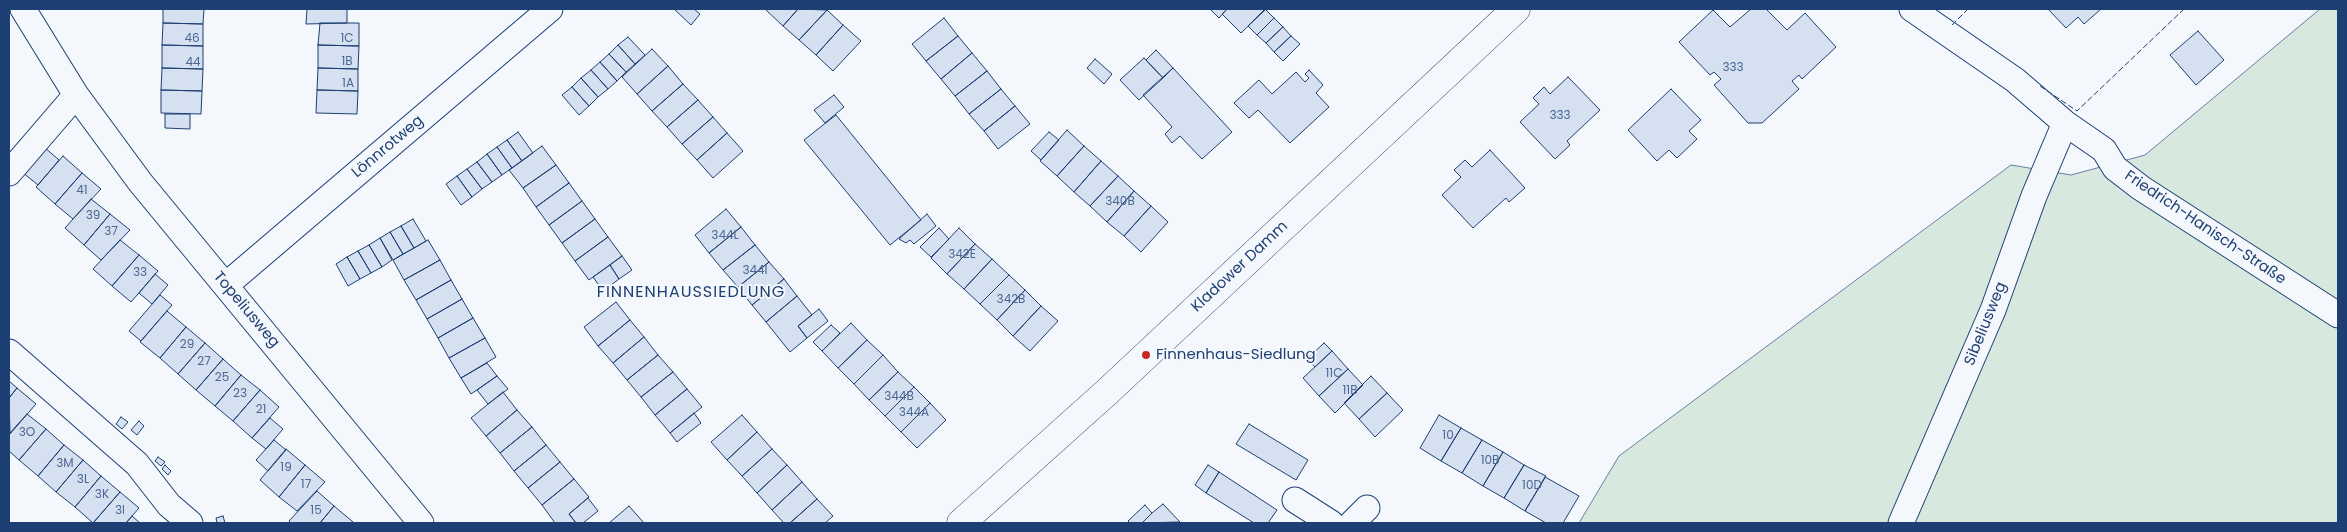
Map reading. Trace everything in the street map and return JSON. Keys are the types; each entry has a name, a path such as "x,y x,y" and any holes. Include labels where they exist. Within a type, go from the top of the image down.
{"main road":[{"name":"Kladower Damm","path":"961,523 1107,392 1516,9"}],"street":[{"name":"Topeliusweg","path":"23,9 76,94 146,190 421,523"},
{"name":"Lönnrotweg","path":"226,285 550,9"},
{"name":"Friedrich-Hanisch-Straße","path":"1912,9 2016,80 2065,123 2104,150 2115,168 2141,188 2338,315"},
{"path":"9,173 76,94"},
{"name":"Sibeliusweg","path":"1900,523 1993,310 2034,196 2065,123"},
{"path":"9,352 136,464 169,506 190,523"},
{"path":"1295,500 1331,523"}],"shaded area":[{"path":"2320,9 2338,9 2338,523 1579,523 1619,456 2011,165 2071,175 2145,155"}],"building":[{"path":"163,9 204,9 203,24 163,23"},
{"path":"307,9 347,9 347,23 306,24"},
{"path":"674,9 694,9 700,14 691,25"},
{"path":"798,9 783,26 766,10"},
{"path":"798,9 827,10 799,40 783,26"},
{"path":"1210,9 1227,9 1219,18"},
{"path":"1227,9 1266,9 1241,33 1222,14"},
{"path":"1265,9 1274,18 1257,35 1248,26"},
{"path":"1751,9 1766,9 1787,30 1805,13 1836,47 1802,79 1799,75 1792,81 1799,89 1762,123 1748,123 1714,85 1721,79 1714,72 1710,75 1679,42 1713,10 1730,27"},
{"path":"2048,9 2101,9 2084,24 2078,17 2066,28"},
{"path":"827,10 843,25 816,55 799,40"},
{"path":"944,18 958,36 926,61 912,44"},
{"path":"1274,18 1283,27 1266,43 1257,35"},
{"path":"163,23 203,24 203,46 162,45"},
{"path":"320,23 359,23 359,46 318,45"},
{"path":"843,25 861,41 833,71 816,55"},
{"path":"1283,27 1291,36 1274,52 1266,43"},
{"path":"2198,31 2224,60 2196,85 2170,55"},
{"path":"958,36 972,53 941,79 926,61"},
{"path":"1291,36 1300,44 1283,61 1274,52"},
{"path":"628,37 645,55 635,64 618,45"},
{"path":"162,45 203,46 203,69 162,68"},
{"path":"318,45 359,46 358,69 318,68"},
{"path":"618,45 635,64 626,72 609,54"},
{"path":"652,49 668,66 637,94 622,77"},
{"path":"1156,50 1173,68 1163,78 1146,60"},
{"path":"972,53 987,71 955,96 941,79"},
{"path":"609,54 626,72 617,81 600,62"},
{"path":"1144,58 1163,78 1139,100 1120,80"},
{"path":"1095,59 1112,74 1104,84 1087,68"},
{"path":"600,62 617,81 608,89 591,70"},
{"path":"668,66 683,84 652,111 637,94"},
{"path":"162,68 203,69 202,91 161,90"},
{"path":"318,68 358,69 358,91 317,90"},
{"path":"1173,68 1232,132 1202,159 1180,136 1172,143 1165,134 1172,127 1143,95"},
{"path":"591,70 608,89 598,97 581,78"},
{"path":"1309,70 1323,85 1316,93 1329,107 1290,143 1258,110 1249,118 1234,103 1259,80 1272,94 1296,72 1305,82 1309,78 1305,74"},
{"path":"987,71 1001,89 969,114 955,96"},
{"path":"1568,77 1600,110 1567,141 1570,145 1555,159 1520,122 1539,104 1533,98 1544,87 1550,94"},
{"path":"581,78 598,97 589,106 572,87"},
{"path":"683,84 698,100 667,127 652,111"},
{"path":"572,87 589,106 579,115 562,95"},
{"path":"1001,89 1015,106 984,131 969,114"},
{"path":"1671,89 1701,120 1689,131 1697,139 1677,158 1669,150 1657,161 1628,130"},
{"path":"161,90 202,91 201,114 161,113"},
{"path":"317,90 358,91 357,114 316,113"},
{"path":"834,95 844,107 825,123 814,110"},
{"path":"698,100 713,117 682,144 667,127"},
{"path":"1015,106 1030,124 998,149 984,131"},
{"path":"165,114 190,114 190,129 165,128"},
{"path":"836,115 921,220 890,245 804,140"},
{"path":"713,117 727,133 697,160 682,144"},
{"path":"1067,130 1084,146 1057,176 1040,161"},
{"path":"518,132 533,153 522,161 507,140"},
{"path":"1049,132 1059,140 1041,160 1031,151"},
{"path":"727,133 743,151 713,178 697,160"},
{"path":"507,140 522,161 512,168 497,147"},
{"path":"542,146 556,165 523,188 509,170"},
{"path":"1084,146 1101,161 1074,192 1057,176"},
{"path":"44,147 59,160 38,185 22,172"},
{"path":"497,147 512,168 502,175 487,154"},
{"path":"1490,150 1525,188 1509,202 1506,198 1473,228 1442,195 1461,177 1454,170 1465,160 1472,167"},
{"path":"487,154 502,175 492,182 477,162"},
{"path":"63,156 82,173 55,204 36,187"},
{"path":"1101,161 1118,176 1090,206 1074,192"},
{"path":"477,162 492,182 482,189 467,169"},
{"path":"556,165 569,183 536,207 523,188"},
{"path":"467,169 482,189 472,197 457,176"},
{"path":"82,173 101,189 73,219 55,204"},
{"path":"457,176 472,197 461,205 446,184"},
{"path":"1118,176 1134,191 1107,222 1090,206"},
{"path":"569,183 582,201 549,225 536,207"},
{"path":"1134,191 1151,206 1124,236 1107,222"},
{"path":"91,199 110,214 84,245 65,228"},
{"path":"582,201 595,219 562,243 549,225"},
{"path":"1151,206 1168,222 1141,252 1124,236"},
{"path":"726,209 741,227 709,253 695,235"},
{"path":"110,214 130,230 101,260 84,245"},
{"path":"927,214 936,226 914,244 910,240 906,243 899,239"},
{"path":"413,219 426,241 414,248 401,226"},
{"path":"595,219 608,237 575,261 562,243"},
{"path":"401,226 414,248 403,254 390,232"},
{"path":"741,227 755,245 723,270 709,253"},
{"path":"939,228 949,239 931,257 920,247"},
{"path":"959,228 975,244 947,274 931,258"},
{"path":"390,232 403,254 393,260 380,238"},
{"path":"608,237 622,256 589,280 575,261"},
{"path":"380,238 392,260 382,267 369,245"},
{"path":"120,240 139,255 112,286 93,269"},
{"path":"428,240 440,260 404,280 393,260"},
{"path":"975,244 992,259 964,289 947,274"},
{"path":"369,245 382,267 371,273 358,251"},
{"path":"755,245 769,262 738,287 723,270"},
{"path":"358,251 371,273 360,279 347,257"},
{"path":"139,255 158,271 131,302 112,286"},
{"path":"622,256 632,270 619,279 610,265"},
{"path":"347,257 360,279 348,286 336,264"},
{"path":"992,259 1009,275 980,304 964,289"},
{"path":"440,260 451,280 416,300 404,280"},
{"path":"769,262 784,279 752,305 738,287"},
{"path":"610,265 619,279 603,291 593,277"},
{"path":"155,274 168,285 152,304 139,293"},
{"path":"1009,275 1025,290 997,320 980,304"},
{"path":"784,279 797,296 766,322 752,305"},
{"path":"451,280 462,299 427,319 416,300"},
{"path":"1025,290 1041,306 1013,336 997,320"},
{"path":"160,295 172,305 141,341 129,331"},
{"path":"797,296 812,315 798,326 807,338 790,352 766,322"},
{"path":"462,299 473,318 438,338 427,319"},
{"path":"616,302 630,320 598,346 584,327"},
{"path":"1041,306 1058,321 1030,351 1013,336"},
{"path":"819,309 828,321 807,338 798,326"},
{"path":"167,311 186,327 160,358 140,342"},
{"path":"473,318 485,338 449,358 438,338"},
{"path":"630,320 644,337 613,363 598,346"},
{"path":"851,323 867,340 838,368 822,351"},
{"path":"831,325 840,333 822,351 813,342"},
{"path":"186,327 205,343 178,374 160,358"},
{"path":"644,337 658,355 627,380 613,363"},
{"path":"485,338 496,357 461,378 449,358"},
{"path":"867,340 883,355 854,384 838,368"},
{"path":"205,343 223,359 196,390 178,374"},
{"path":"1324,343 1332,351 1315,367 1307,359"},
{"path":"1332,351 1348,369 1319,396 1303,378"},
{"path":"658,355 673,372 641,397 627,380"},
{"path":"883,355 898,372 869,400 854,384"},
{"path":"223,359 241,375 215,406 196,390"},
{"path":"487,363 497,376 471,394 461,378"},
{"path":"1348,369 1363,385 1335,413 1319,396"},
{"path":"673,372 687,389 655,415 641,397"},
{"path":"898,372 914,387 885,416 869,400"},
{"path":"241,375 260,390 233,421 215,406"},
{"path":"497,376 508,389 488,404 477,390"},
{"path":"1371,376 1387,393 1359,419 1344,403"},
{"path":"9,381 17,388 9,398"},
{"path":"914,387 930,403 901,432 885,416"},
{"path":"17,388 36,404 10,434 9,398"},
{"path":"687,389 702,407 670,433 655,415"},
{"path":"260,390 279,407 252,438 233,421"},
{"path":"503,392 517,410 486,436 471,418"},
{"path":"1387,393 1403,410 1375,437 1359,419"},
{"path":"930,403 946,420 917,448 901,432"},
{"path":"517,410 532,427 500,453 486,436"},
{"path":"694,413 701,423 677,442 670,433"},
{"path":"27,414 46,429 19,460 9,451 9,434"},
{"path":"742,415 757,432 727,460 711,442"},
{"path":"1439,415 1461,428 1441,461 1420,448"},
{"path":"121,417 128,422 122,429 116,424"},
{"path":"270,418 283,429 266,449 252,438"},
{"path":"139,421 144,426 137,435 131,430"},
{"path":"1249,424 1308,460 1296,480 1236,444"},
{"path":"532,427 546,445 514,471 500,453"},
{"path":"1461,428 1482,440 1462,473 1441,461"},
{"path":"46,429 64,445 38,476 19,460"},
{"path":"757,432 772,449 742,476 727,460"},
{"path":"274,440 286,450 268,471 256,460"},
{"path":"1482,440 1503,452 1483,486 1462,473"},
{"path":"64,445 83,460 56,492 38,476"},
{"path":"546,445 560,462 528,488 514,471"},
{"path":"286,449 305,465 279,497 260,480"},
{"path":"772,449 787,465 757,493 742,476"},
{"path":"1503,452 1524,465 1504,498 1483,486"},
{"path":"158,457 165,462 161,466 155,461"},
{"path":"83,460 101,476 75,507 56,492"},
{"path":"560,462 574,479 542,505 528,488"},
{"path":"165,465 171,471 168,475 162,469"},
{"path":"305,465 325,482 297,511 279,497"},
{"path":"787,465 802,482 772,510 757,493"},
{"path":"1208,465 1219,472 1206,493 1195,485"},
{"path":"1524,465 1546,476 1525,511 1504,498"},
{"path":"1219,472 1277,510 1268,523 1254,523 1206,493"},
{"path":"101,476 120,492 93,523 75,507"},
{"path":"1545,477 1579,496 1563,523 1546,523 1525,511"},
{"path":"574,479 589,497 569,514 576,523 555,523 542,505"},
{"path":"802,482 817,499 790,523 784,523 772,510"},
{"path":"317,491 334,506 320,523 291,523 289,521"},
{"path":"120,492 139,508 126,523 93,523"},
{"path":"588,498 598,511 583,523 576,523 569,514"},
{"path":"817,499 833,516 825,523 790,523"},
{"path":"1163,504 1180,522 1142,523 1152,513"},
{"path":"1145,505 1152,513 1142,523 1130,523 1128,521"},
{"path":"334,506 353,522 320,523"},
{"path":"629,506 644,523 609,523"},
{"path":"132,516 140,523 126,523"},
{"path":"223,516 225,523 217,523 216,518"}],"fence":[{"path":"1952,25 1968,9"},
{"path":"2040,86 2077,111 2184,9"}],"place":[{"name":"Finnenhaus-Siedlung","path":"1146,355"}],"district":[{"name":"FINNENHAUSSIEDLUNG","path":"691,293"}]}
